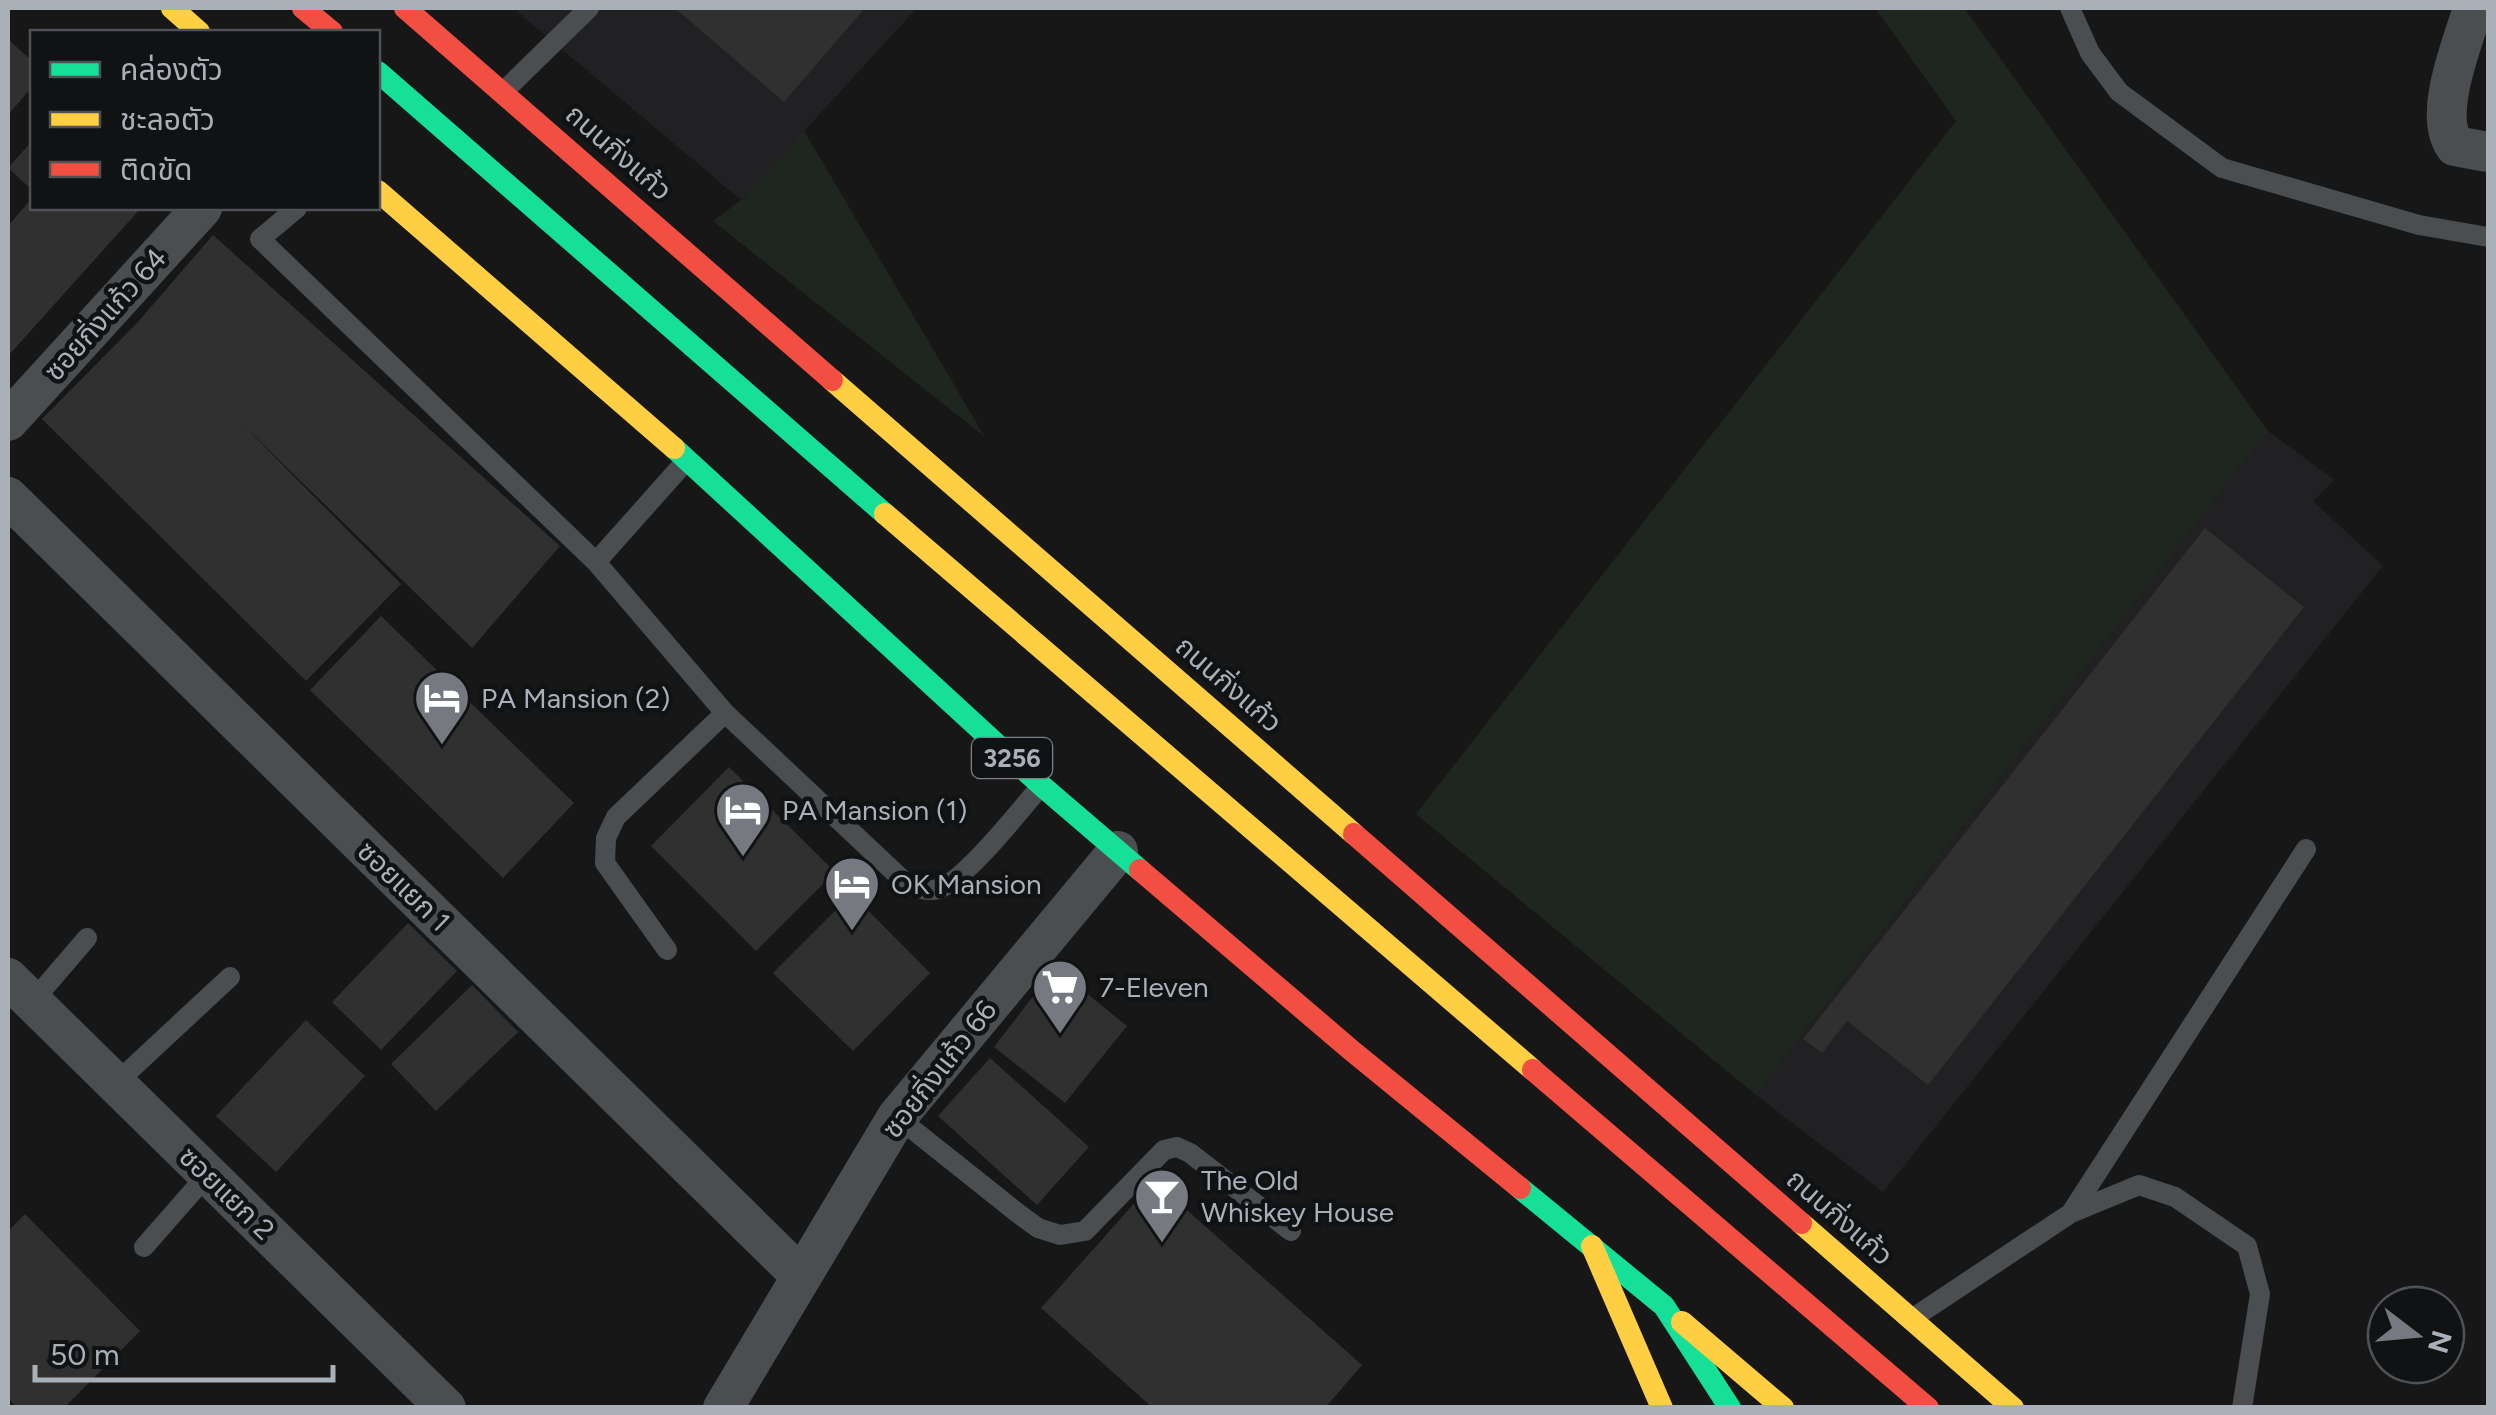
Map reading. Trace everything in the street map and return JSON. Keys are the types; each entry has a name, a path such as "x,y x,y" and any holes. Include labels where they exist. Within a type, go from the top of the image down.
{"main road":[{"path":"172,8 197,30"},
{"path":"303,8 330,30"},
{"name":"ถนนกิ่งแก้ว","path":"404,8 2014,1408"},
{"path":"380,74 860,493 1928,1408"},
{"name":"3256","path":"380,193 688,459 1042,786 1351,1050 1783,1408"},
{"path":"1592,1246 1662,1408"},
{"name":"3256","path":"1664,1306 1730,1408"}],"street":[{"path":"2473,8 2448,98 2447,135 2454,146 2488,152"},
{"name":"ซอยกิ่งแก้ว 64","path":"8,421 200,210"},
{"name":"ซอยแยก 1","path":"8,497 801,1276"},
{"name":"ซอยกิ่งแก้ว 66","path":"725,1407 897,1117 1118,851"},
{"name":"ซอยแยก 2","path":"20,990 446,1408"}],"lane":[{"path":"504,91 588,8"},
{"path":"2070,8 2090,53 2120,92 2222,168 2419,225 2488,237"},
{"path":"296,210 260,239 596,562 725,714 907,884 924,891 942,889 964,872 1042,786"},
{"path":"596,562 688,459"},
{"path":"667,950 604,863 606,838 616,817 725,714"},
{"path":"2071,1213 2306,849"},
{"path":"20,990 87,938"},
{"path":"115,1084 230,977"},
{"path":"897,1117 1038,1228 1060,1235 1085,1231 1164,1150 1177,1148 1190,1152 1291,1231"},
{"path":"144,1247 208,1174"},
{"path":"1912,1319 2071,1213 2139,1185 2175,1197 2246,1246 2260,1294 2242,1408"}],"shaded area":[{"path":"513,8 917,8 741,200"},
{"path":"1875,8 1964,8 2268,431 1756,1095 1416,814 1956,121"},
{"path":"804,131 985,437 713,221 741,200"},
{"path":"2268,431 2334,480 2313,501 2383,566 1883,1192 1756,1095"}],"building":[{"path":"675,8 865,8 784,102"},
{"path":"8,39 30,59 30,89 8,115"},
{"path":"30,143 30,188 8,168"},
{"path":"30,200 30,210 139,210 8,356 8,226"},
{"path":"213,235 560,546 472,648 238,420 401,584 306,681 42,419 137,323"},
{"path":"2205,528 2304,607 1928,1085 1847,1021 1822,1053 1803,1039"},
{"name":"PA Mansion (2)","path":"381,616 574,803 503,878 310,690"},
{"name":"PA Mansion (1)","path":"729,767 835,872 756,951 651,846"},
{"name":"OK Mansion","path":"852,894 930,973 853,1051 773,973"},
{"path":"408,923 457,971 381,1050 332,1002"},
{"name":"7-Eleven","path":"1055,968 1127,1026 1065,1103 994,1047"},
{"path":"472,985 518,1032 436,1111 391,1064"},
{"path":"306,1020 365,1076 276,1172 216,1116"},
{"path":"990,1058 1089,1147 1037,1205 938,1116"},
{"name":"The Old Whiskey House","path":"1154,1181 1362,1365 1325,1408 1153,1408 1041,1308"},
{"path":"25,1214 140,1331 64,1408 17,1408 8,1398 8,1231"}],"traffic: fast":[{"path":"380,74 885,514"},
{"path":"674,448 1042,786 1140,870"},
{"path":"1520,1188 1664,1306 1730,1408"}],"traffic: slow":[{"path":"172,8 197,30"},
{"path":"380,193 674,448"},
{"path":"832,380 1354,834"},
{"path":"885,514 1533,1070"},
{"path":"1801,1223 2013,1408"},
{"path":"1592,1246 1662,1408"},
{"path":"1682,1322 1783,1408"}],"traffic: jam":[{"path":"303,8 330,30"},
{"path":"405,8 832,380"},
{"path":"1354,834 1801,1223"},
{"path":"1140,870 1520,1188"},
{"path":"1533,1070 1928,1408"}],"place":[{"name":"PA Mansion (2)","path":"442,747"},
{"name":"PA Mansion (1)","path":"743,859"},
{"name":"OK Mansion","path":"852,933"},
{"name":"7-Eleven","path":"1060,1036"},
{"name":"The Old Whiskey House","path":"1162,1245"}]}
